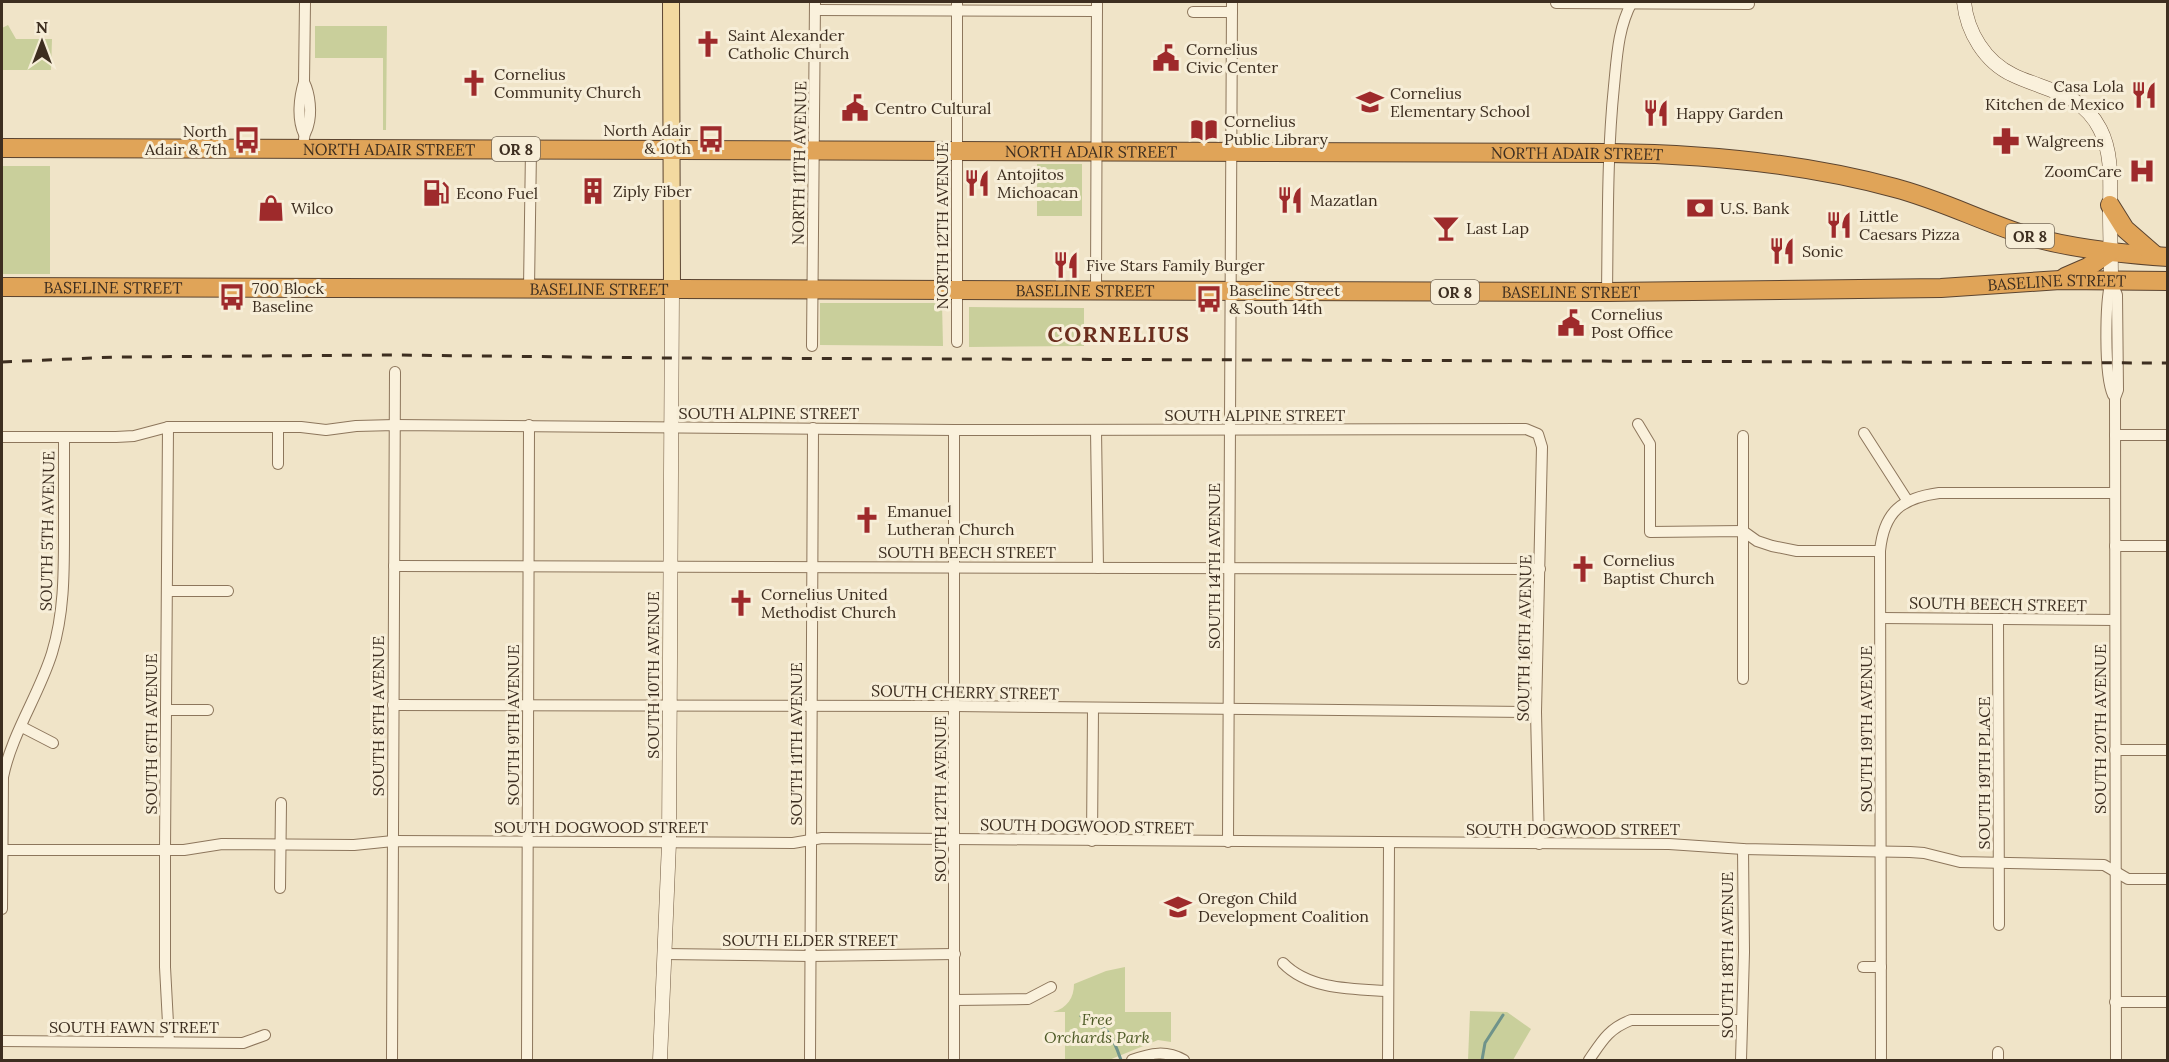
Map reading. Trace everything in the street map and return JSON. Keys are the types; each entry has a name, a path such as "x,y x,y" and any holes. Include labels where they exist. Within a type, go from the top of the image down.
{"highway":[{"name":"NORTH ADAIR STREET","path":"2,148 304,141 531,149 1610,153 1710,157 1839,175 1926,197 2030,236 2110,252 2164,259"},
{"path":"2110,205 2125,229 2164,259"},
{"path":"2060,280 2068,274 2088,267 2110,252"},
{"path":"2111,280 2123,267 2164,259"},
{"name":"BASELINE STREET","path":"2,287 1607,292 1941,288 2060,280 2168,281"}],"main road":[{"path":"671,2 672,290"},
{"path":"1964,2 1966,16 1978,45 1995,64 2011,74 2069,97 2096,122 2107,150 2111,280"},
{"name":"SOUTH 10TH AVENUE","path":"660,1060 669,843 672,290"}],"street":[{"path":"304,141 300,125 301,93 304,82 305,2"},
{"path":"1556,3 1750,2"},
{"path":"1607,292 1611,119 1618,46 1623,19 1632,3"},
{"path":"815,6 1096,6 1096,291"},
{"name":"NORTH 11TH AVENUE","path":"812,290 815,6"},
{"name":"NORTH 12TH AVENUE","path":"957,6 957,342"},
{"path":"1193,12 1232,7"},
{"name":"SOUTH 14TH AVENUE","path":"1228,842 1232,7"},
{"path":"529,288 531,149"},
{"name":"SOUTH 20TH AVENUE","path":"2111,280 2116,295 2118,390 2115,398 2116,1060"},
{"path":"812,290 812,346"},
{"name":"SOUTH 8TH AVENUE","path":"392,1060 395,372"},
{"path":"1638,424 1650,444 1650,532 1743,531 1764,544 1797,551 1880,551"},
{"name":"SOUTH ALPINE STREET","path":"2,437 134,436 168,427 301,426 326,430 356,426 395,425 954,430 1526,429 1538,434"},
{"name":"SOUTH 9TH AVENUE","path":"527,1060 529,425"},
{"name":"SOUTH 6TH AVENUE","path":"168,427 165,967 169,1042"},
{"path":"278,427 278,464"},
{"name":"SOUTH 11TH AVENUE","path":"810,1060 813,428"},
{"name":"SOUTH 12TH AVENUE","path":"954,430 954,1060"},
{"path":"1096,430 1098,568"},
{"path":"1864,433 1907,500 1939,493 2115,493"},
{"name":"SOUTH 16TH AVENUE","path":"1538,434 1542,447 1536,712 1539,844"},
{"path":"2115,435 2168,435"},
{"path":"1743,436 1743,679"},
{"name":"SOUTH 5TH AVENUE","path":"2,909 4,755 22,727 40,686 52,653 59,624 63,580 64,437"},
{"name":"SOUTH 19TH AVENUE","path":"1881,1060 1880,551 1886,526 1895,510 1907,500"},
{"path":"2115,546 2168,546"},
{"name":"SOUTH BEECH STREET","path":"394,566 1540,569"},
{"path":"167,591 228,591"},
{"name":"SOUTH BEECH STREET","path":"1881,618 2115,620"},
{"name":"SOUTH 19TH PLACE","path":"1998,620 1999,925"},
{"name":"SOUTH CHERRY STREET","path":"393,705 954,706 1536,712"},
{"path":"1092,841 1093,708"},
{"path":"166,711 208,710"},
{"path":"22,727 53,743"},
{"path":"2115,750 2168,750"},
{"path":"280,803 280,888"},
{"name":"SOUTH DOGWOOD STREET","path":"2,850 165,850 200,849 222,844 354,844 393,841 793,843 822,838 1669,844 1743,849 1924,853 1960,862 2104,865 2128,879 2168,879"},
{"path":"1388,1060 1389,843"},
{"name":"SOUTH 18TH AVENUE","path":"1741,1060 1744,952 1743,849"},
{"name":"SOUTH ELDER STREET","path":"664,954 810,956 955,954"},
{"path":"1282,963 1290,971 1319,984 1350,989 1388,991"},
{"path":"1863,967 1881,967"},
{"path":"955,1000 1021,1000 1033,998 1051,987"},
{"path":"2115,1002 2168,1002"},
{"path":"1589,1060 1604,1038 1617,1025 1631,1020 1742,1020"},
{"name":"SOUTH FAWN STREET","path":"2,1041 243,1043 265,1035"},
{"path":"1132,1060 1160,1053 1185,1060"}],"green space":[{"path":"8,25 16,39 52,39 51,70 2,70 2,28"},
{"path":"315,26 387,26 386,130 383,130 383,58 315,58"},
{"path":"1037,164 1082,164 1082,216 1037,216"},
{"path":"2,166 50,166 50,274 2,274"},
{"path":"820,303 942,303 943,346 820,345"},
{"path":"969,307 1084,308 1084,346 969,347"},
{"name":"Free Orchards Park","path":"1125,967 1125,1012 1171,1012 1171,1042 1158,1040 1109,1060 1065,1060 1065,1012 1053,1012 1069,1002 1074,984 1106,971"},
{"path":"1470,1011 1507,1012 1531,1029 1513,1060 1468,1060"}],"waterway":[{"path":"1482,1060 1485,1043 1503,1015"},
{"path":"1081,1016 1097,1024 1111,1036 1121,1060"}],"railway":[{"path":"2,362 115,357 391,355 2168,363"}],"place":[{"name":"Saint Alexander Catholic Church","path":"708,44"},
{"name":"Cornelius Civic Center","path":"1166,58"},
{"name":"Cornelius Community Church","path":"474,83"},
{"name":"Casa Lola Kitchen de Mexico","path":"2144,95"},
{"name":"Cornelius Elementary School","path":"1370,102"},
{"name":"Centro Cultural","path":"855,108"},
{"name":"Happy Garden","path":"1656,113"},
{"name":"Cornelius Public Library","path":"1204,130"},
{"name":"North Adair & 10th","path":"711,139"},
{"name":"North Adair & 7th","path":"247,140"},
{"name":"Walgreens","path":"2006,141"},
{"name":"ZoomCare","path":"2142,171"},
{"name":"Antojitos Michoacan","path":"977,183"},
{"name":"Ziply Fiber","path":"593,191"},
{"name":"Econo Fuel","path":"436,193"},
{"name":"Mazatlan","path":"1290,200"},
{"name":"Wilco","path":"271,208"},
{"name":"U.S. Bank","path":"1700,208"},
{"name":"Little Caesars Pizza","path":"1839,225"},
{"name":"Last Lap","path":"1446,228"},
{"name":"Sonic","path":"1782,251"},
{"name":"Five Stars Family Burger","path":"1066,265"},
{"name":"700 Block Baseline","path":"232,297"},
{"name":"Baseline Street & South 14th","path":"1209,299"},
{"name":"Cornelius Post Office","path":"1571,323"},
{"name":"Emanuel Lutheran Church","path":"867,520"},
{"name":"Cornelius Baptist Church","path":"1583,569"},
{"name":"Cornelius United Methodist Church","path":"741,603"},
{"name":"Oregon Child Development Coalition","path":"1178,907"}],"district":[{"name":"CORNELIUS","path":"1119,334"}]}
